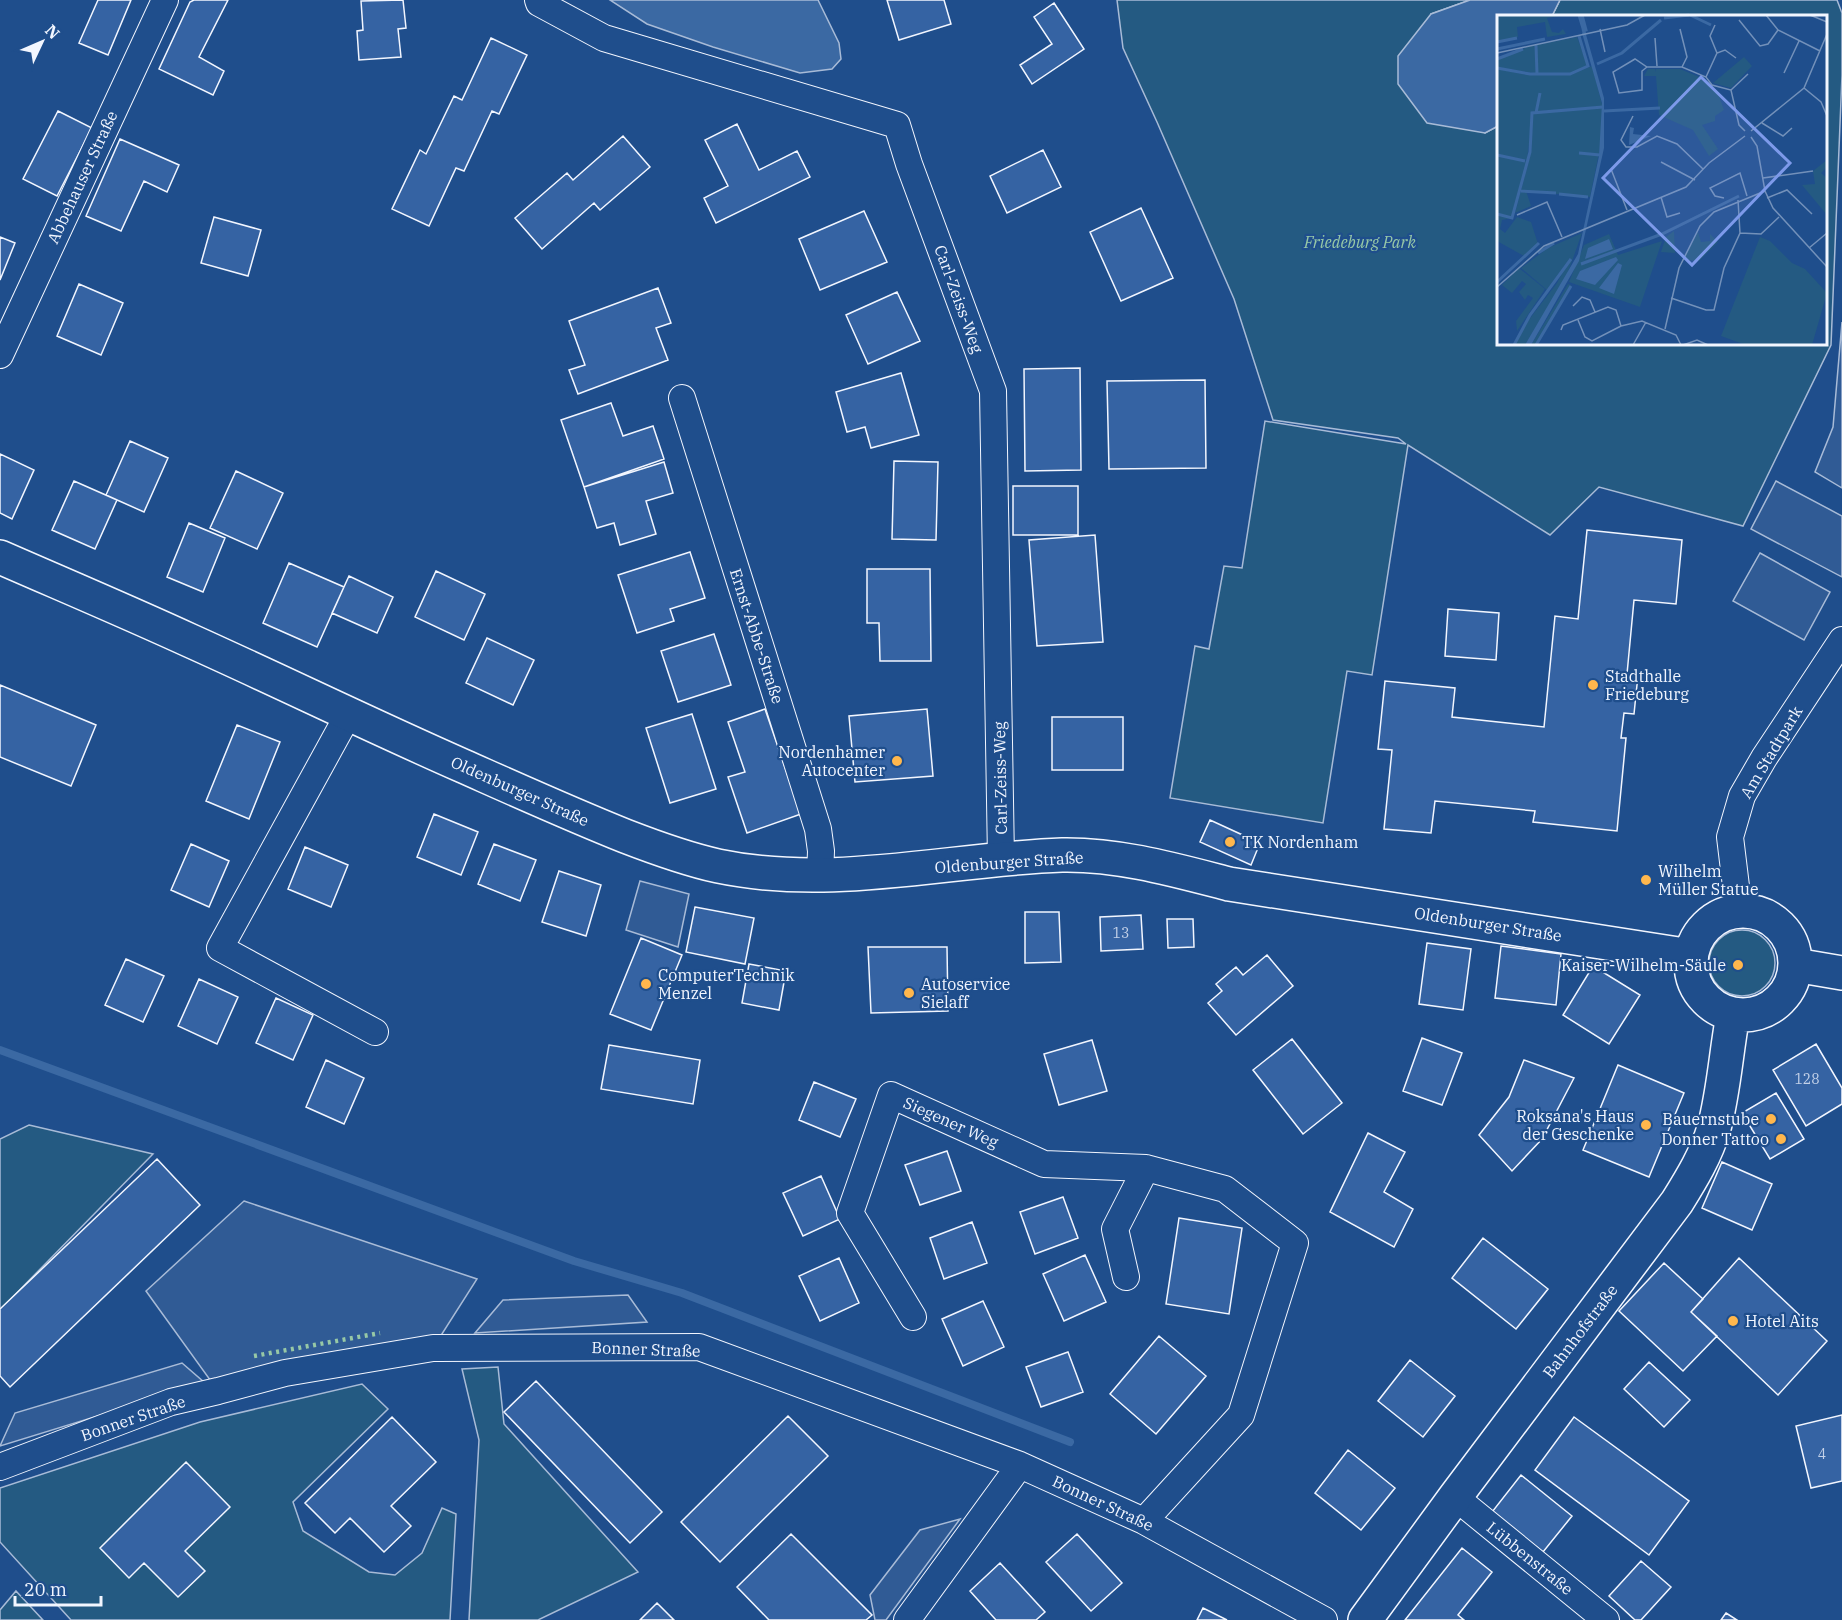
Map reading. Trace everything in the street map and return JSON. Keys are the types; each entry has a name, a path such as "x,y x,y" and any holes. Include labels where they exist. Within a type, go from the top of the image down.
{"street":[{"name":"Abbehauser Straße","path":"0,355 165,0"},
{"name":"Carl-Zeiss-Weg","path":"538,0 604,38 897,125 909,164 993,391 1001,859"},
{"name":"Ernst-Abbe-Straße","path":"682,398 818,829 821,850 820,876"},
{"name":"Oldenburger Straße","path":"0,557 192,642 348,716 587,821 677,856 719,866 764,873 820,876 1001,859 1065,855 1104,858 1160,866 1229,884 1691,956"},
{"name":"Am Stadtpark","path":"1738,910 1730,837 1742,796 1764,758 1842,640"},
{"path":"348,716 220,948 375,1032"},
{"path":"1738,910 1762,914 1782,927 1793,948 1795,965 1790,987 1779,1001 1766,1010 1750,1015 1733,1014 1715,1007 1700,994 1692,976 1691,956 1696,939 1707,925 1722,915 1738,910"},
{"path":"1795,965 1842,973"},
{"name":"Bahnhofstraße","path":"1365,1620 1677,1202 1702,1162 1714,1129 1724,1082 1733,1014"},
{"name":"Siegener Weg","path":"913,1317 850,1213 891,1095 1044,1164 1146,1168 1225,1189 1295,1243 1241,1415 1144,1521"},
{"path":"1126,1277 1115,1229 1146,1168"},
{"name":"Bonner Straße","path":"0,1467 171,1402 296,1371 433,1348 699,1347 1020,1465 1144,1521 1324,1620"},
{"path":"907,1620 1020,1465"},
{"name":"Lübbenstraße","path":"1455,1497 1606,1620"}],"green space":[{"name":"Friedeburg Park","path":"1117,0 1470,0 1431,14 1485,133 1497,127 1497,345 1827,345 1827,15 1552,15 1560,0 1837,0 1842,13 1842,75 1831,345 1743,526 1599,487 1550,535 1408,445 1372,675 1347,671 1323,823 1170,798 1195,646 1209,649 1224,566 1242,568 1265,421 1406,444 1398,438 1273,420 1234,299 1123,48"},
{"path":"1735,930 1749,930 1761,935 1770,944 1775,963 1773,976 1766,987 1749,996 1735,996 1723,991 1714,982 1709,970 1709,956 1714,944 1723,935"},
{"path":"29,1125 153,1154 0,1310 0,1139"},
{"path":"498,1367 504,1424 638,1572 538,1620 469,1620 479,1440 462,1369"},
{"path":"362,1384 388,1409 293,1502 303,1531 369,1572 395,1575 422,1553 442,1508 456,1514 450,1620 71,1620 0,1542 0,1488 200,1422"},
{"path":"16,1591 43,1620 0,1620 0,1610"}],"shaded area":[{"path":"610,0 818,0 839,43 841,59 832,69 800,73 647,24"},
{"path":"1470,0 1560,0 1552,15 1497,15 1497,127 1485,133 1427,123 1398,84 1398,56 1431,14"},
{"path":"1842,322 1842,488 1815,472 1833,427"},
{"path":"1776,481 1842,516 1842,577 1751,529"},
{"path":"1760,553 1830,592 1804,640 1733,601"},
{"path":"640,881 689,894 678,947 626,930"},
{"path":"244,1201 477,1279 433,1348 218,1391 146,1291"},
{"path":"628,1295 647,1322 475,1333 503,1300"},
{"path":"182,1363 205,1383 0,1446 15,1413"},
{"path":"960,1519 886,1620 875,1620 870,1595 920,1530"}],"building":[{"path":"98,0 131,0 108,55 79,43"},
{"path":"228,0 199,57 224,71 213,95 159,69 190,2"},
{"path":"403,0 406,28 398,29 401,57 359,60 357,31 363,30 361,1"},
{"path":"887,0 944,0 951,24 899,40"},
{"path":"1054,3 1084,49 1032,84 1020,65 1052,44 1034,17"},
{"path":"491,38 527,55 499,114 492,111 464,171 456,168 429,226 392,209 420,150 426,154 454,96 462,100"},
{"path":"58,111 92,128 57,196 23,179"},
{"path":"737,124 759,170 797,151 810,177 716,223 704,198 728,186 705,140"},
{"path":"623,136 650,167 600,210 594,203 542,249 515,218 567,173 573,180"},
{"path":"120,139 179,165 167,192 144,181 121,231 86,216"},
{"path":"1043,150 1061,187 1007,213 990,176"},
{"path":"1141,208 1173,278 1121,301 1090,232"},
{"path":"864,211 887,262 820,290 799,239"},
{"path":"214,217 261,230 248,276 201,263"},
{"path":"0,237 15,243 0,280"},
{"path":"79,284 123,303 101,355 57,336"},
{"path":"658,288 671,323 656,328 668,360 578,394 569,370 585,365 569,321"},
{"path":"897,292 920,341 868,364 846,315"},
{"path":"1080,368 1081,470 1025,471 1024,369"},
{"path":"901,373 919,435 871,448 865,427 847,432 836,392"},
{"path":"1205,380 1206,468 1109,469 1107,381"},
{"path":"611,403 623,436 653,426 664,459 584,487 561,420"},
{"path":"130,441 168,458 144,512 106,495"},
{"path":"0,454 34,470 12,519 0,513"},
{"path":"894,461 938,462 936,540 892,539"},
{"path":"664,462 673,493 646,501 656,534 620,545 614,523 597,528 584,487"},
{"path":"236,471 283,493 257,549 210,528"},
{"path":"74,481 117,500 95,549 52,530"},
{"path":"1013,486 1078,486 1078,535 1013,535"},
{"path":"189,523 225,538 203,592 167,577"},
{"name":"Stadthalle Friedeburg","path":"1587,530 1682,540 1676,604 1634,600 1627,674 1638,675 1634,714 1624,713 1621,738 1626,738 1617,831 1533,822 1535,811 1435,801 1431,833 1384,829 1392,750 1378,749 1385,681 1455,688 1452,717 1544,727 1555,616 1578,619"},
{"path":"1095,535 1103,642 1037,646 1029,540"},
{"path":"690,552 705,598 670,609 674,621 637,633 618,575"},
{"path":"289,563 344,587 317,647 263,623"},
{"path":"867,569 930,569 931,661 880,661 879,623 867,623"},
{"path":"436,571 485,594 464,640 415,617"},
{"path":"349,576 393,597 377,633 332,613"},
{"path":"1448,609 1499,613 1496,660 1445,656"},
{"path":"714,634 731,685 678,702 661,651"},
{"path":"487,638 534,660 513,705 466,683"},
{"path":"0,685 96,725 71,786 0,757"},
{"path":"765,709 801,814 747,833 728,777 745,772 728,722"},
{"path":"927,709 933,776 855,782 849,716"},
{"path":"692,714 716,789 670,803 646,728"},
{"path":"1052,717 1123,717 1123,770 1052,770"},
{"path":"237,725 280,742 249,819 206,801"},
{"path":"434,814 478,832 461,875 417,857"},
{"name":"TK Nordenham","path":"1210,820 1260,843 1251,865 1200,842"},
{"path":"191,844 229,861 209,907 171,890"},
{"path":"494,844 536,860 520,901 478,884"},
{"path":"305,847 348,865 331,907 288,889"},
{"path":"559,871 601,885 586,936 542,922"},
{"path":"695,907 754,918 745,964 686,952"},
{"path":"1025,912 1059,912 1061,962 1025,963"},
{"path":"1141,915 1143,949 1101,951 1100,917"},
{"path":"1167,919 1193,919 1194,947 1168,948"},
{"name":"ComputerTechnik Menzel","path":"641,938 682,955 651,1030 610,1014"},
{"path":"1427,943 1471,949 1463,1010 1419,1004"},
{"path":"1501,946 1561,954 1556,1005 1495,998"},
{"name":"Autoservice Sielaff","path":"868,947 947,947 948,1011 871,1013"},
{"path":"1267,955 1293,986 1236,1035 1208,1003 1222,991 1216,984 1236,967 1243,975"},
{"path":"126,959 164,976 143,1022 105,1005"},
{"path":"749,964 786,971 779,1010 742,1003"},
{"path":"1593,966 1640,995 1609,1044 1563,1015"},
{"path":"199,979 238,997 217,1044 178,1026"},
{"path":"276,998 313,1015 293,1060 256,1043"},
{"path":"1422,1038 1462,1053 1442,1105 1403,1091"},
{"path":"1292,1039 1342,1103 1303,1134 1253,1070"},
{"path":"1092,1040 1107,1091 1059,1105 1044,1054"},
{"path":"1816,1044 1842,1088 1842,1104 1806,1126 1773,1070"},
{"path":"609,1045 700,1060 693,1104 601,1089"},
{"path":"326,1060 364,1078 344,1124 306,1107"},
{"path":"1524,1060 1574,1078 1542,1139 1512,1171 1479,1135 1509,1097"},
{"path":"1618,1065 1684,1093 1649,1177 1583,1150"},
{"path":"814,1082 856,1099 840,1137 799,1120"},
{"path":"1776,1093 1804,1139 1770,1159 1742,1113"},
{"path":"1368,1133 1405,1152 1384,1192 1413,1209 1394,1247 1330,1212"},
{"path":"947,1151 961,1191 920,1205 905,1165"},
{"path":"157,1159 200,1205 10,1387 0,1376 0,1309"},
{"path":"1722,1162 1772,1184 1752,1230 1702,1208"},
{"path":"821,1176 840,1219 803,1236 783,1193"},
{"path":"1063,1197 1078,1238 1035,1254 1020,1212"},
{"path":"1179,1218 1242,1228 1229,1314 1166,1304"},
{"path":"972,1222 987,1263 944,1279 930,1238"},
{"path":"1483,1238 1548,1289 1516,1329 1452,1278"},
{"path":"1085,1255 1106,1302 1064,1321 1043,1274"},
{"path":"839,1258 859,1303 820,1321 799,1276"},
{"path":"1739,1258 1827,1341 1778,1395 1691,1312"},
{"path":"1664,1263 1703,1299 1691,1312 1717,1336 1683,1371 1619,1311"},
{"path":"983,1301 1004,1347 963,1366 942,1319"},
{"path":"1159,1336 1206,1376 1156,1434 1110,1394"},
{"path":"1068,1352 1083,1392 1041,1407 1026,1367"},
{"path":"1410,1360 1455,1396 1423,1437 1378,1401"},
{"path":"1649,1362 1690,1400 1664,1427 1624,1389"},
{"path":"536,1381 662,1512 630,1543 504,1412"},
{"path":"1842,1415 1842,1481 1811,1488 1796,1426"},
{"path":"788,1416 828,1456 720,1562 681,1522"},
{"path":"392,1417 436,1462 391,1506 411,1526 384,1552 350,1518 335,1533 305,1503"},
{"path":"1574,1417 1689,1501 1649,1555 1535,1470"},
{"path":"1348,1450 1395,1488 1361,1530 1315,1493"},
{"path":"186,1462 230,1507 185,1551 205,1571 178,1597 144,1563 129,1578 100,1548"},
{"path":"1521,1475 1572,1516 1543,1552 1492,1512"},
{"path":"791,1534 872,1615 866,1620 769,1620 737,1587"},
{"path":"1077,1534 1122,1583 1091,1611 1046,1562"},
{"path":"1462,1548 1492,1572 1458,1615 1464,1620 1405,1620"},
{"path":"1641,1561 1671,1587 1641,1620 1635,1620 1609,1596"},
{"path":"1000,1563 1045,1612 1036,1620 996,1620 970,1591"},
{"path":"657,1603 674,1620 640,1620"},
{"path":"1203,1608 1227,1620 1197,1620"},
{"path":"1726,1613 1737,1620 1721,1620"}],"waterway":[{"path":"0,1050 574,1261 682,1293 1070,1442"}],"hedge":[{"path":"254,1356 380,1333"}],"place":[{"name":"Stadthalle Friedeburg","path":"1593,685"},
{"name":"Nordenhamer Autocenter","path":"897,761"},
{"name":"TK Nordenham","path":"1230,842"},
{"name":"Wilhelm Müller Statue","path":"1646,880"},
{"name":"Kaiser-Wilhelm-Säule","path":"1738,965"},
{"name":"ComputerTechnik Menzel","path":"646,984"},
{"name":"Autoservice Sielaff","path":"909,993"},
{"name":"Bauernstube","path":"1771,1119"},
{"name":"Roksana's Haus der Geschenke","path":"1646,1125"},
{"name":"Donner Tattoo","path":"1781,1139"},
{"name":"Hotel Aits","path":"1733,1321"}]}
